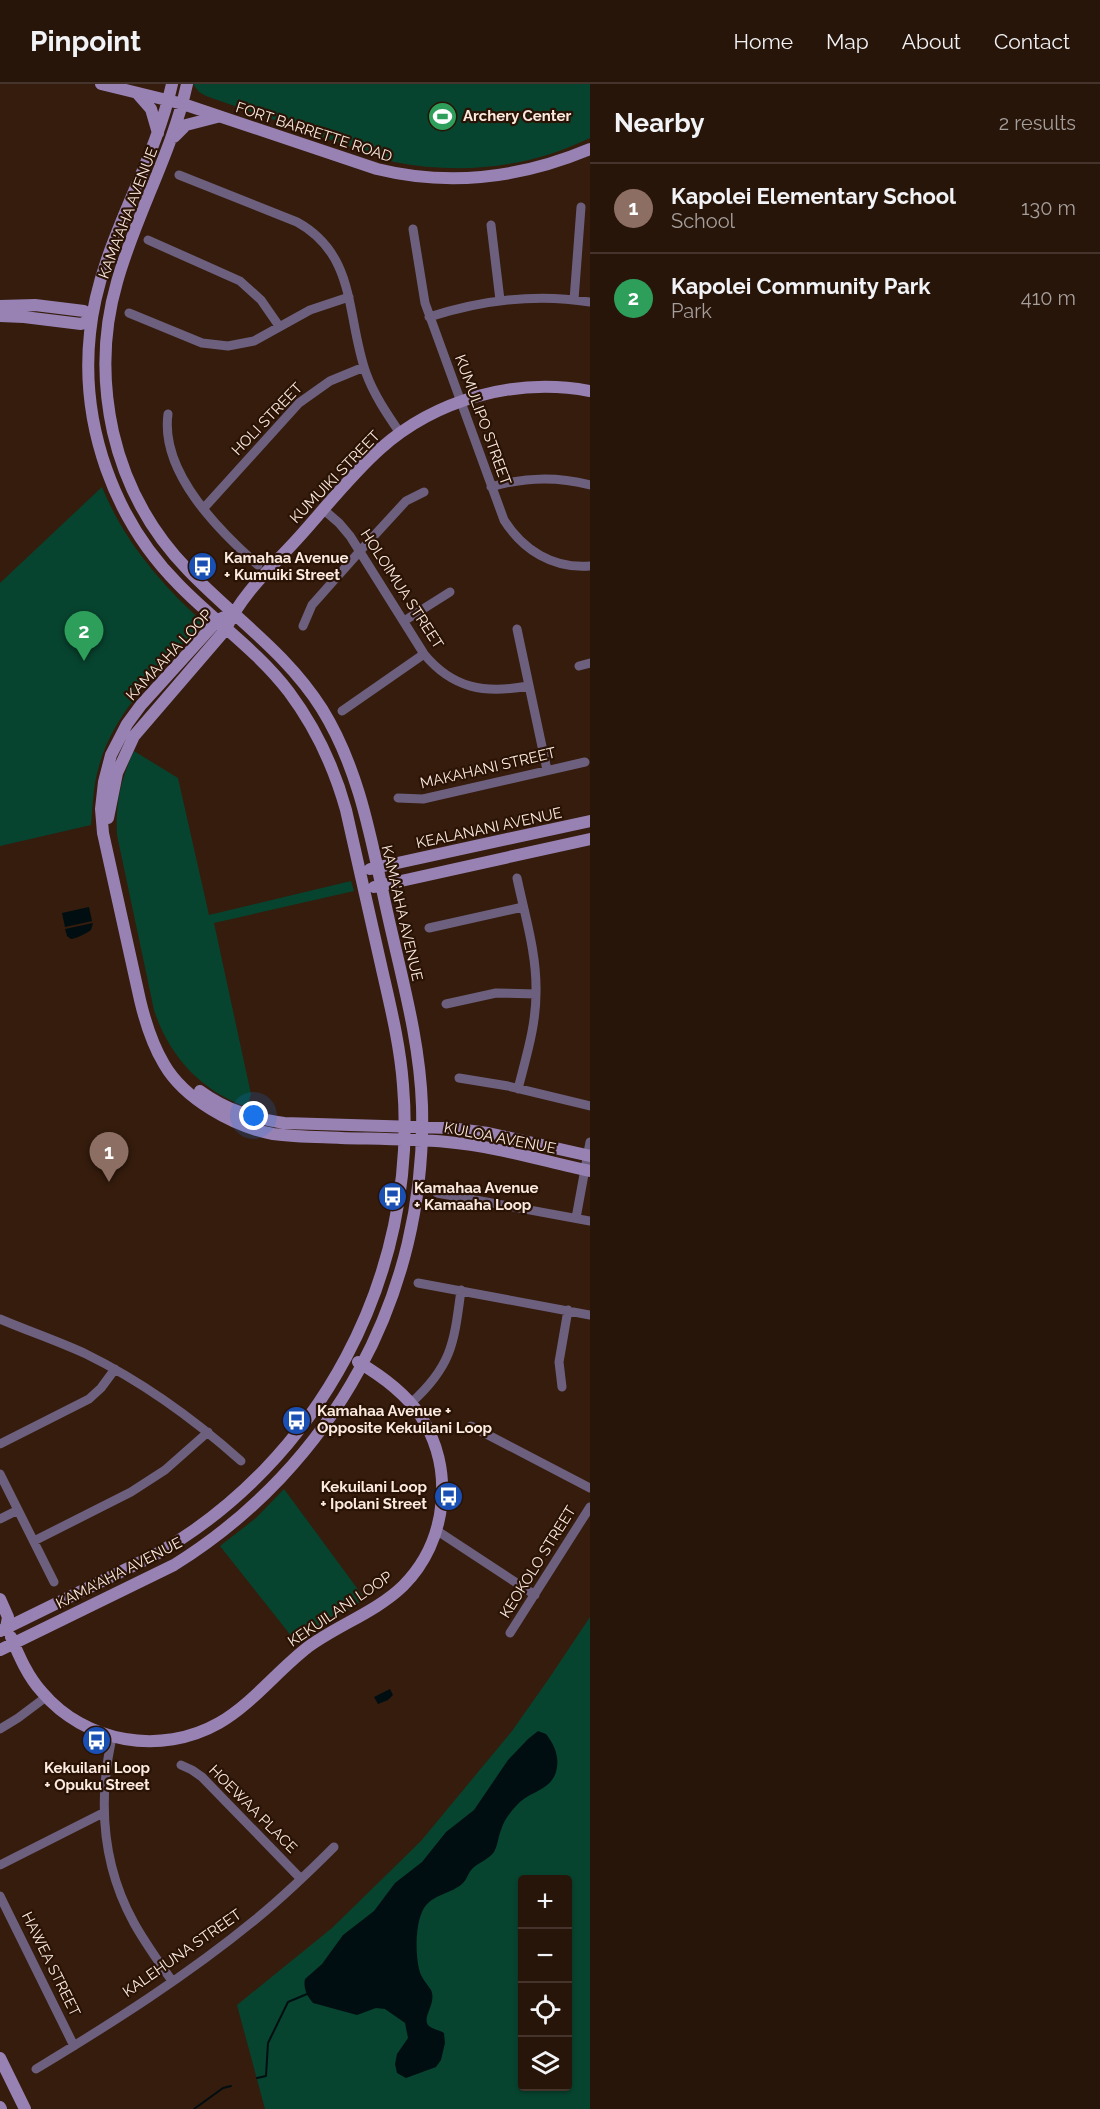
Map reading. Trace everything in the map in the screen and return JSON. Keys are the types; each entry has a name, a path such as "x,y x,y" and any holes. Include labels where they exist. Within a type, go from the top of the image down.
{"street":[{"name":"FORT BARRETTE ROAD","path":"101,84 183,104 377,169 425,178 482,178 521,172 590,149"},
{"name":"KAMA'AHA AVENUE","path":"2,1628 165,1550 264,1473 314,1410 348,1356 369,1311 390,1245 398,1200 404,1126 403,1085 397,1039 341,792 320,740 300,707 277,677 177,584 152,555 131,522 114,488 101,452 92,415 88,367 91,320 105,264 158,133 172,84"},
{"name":"KAMA'AHA AVENUE","path":"0,1650 174,1565 198,1549 276,1485 328,1420 363,1365 385,1318 412,1226 422,1126 420,1083 414,1035 358,786 344,750 328,720 290,666 190,572 166,544 145,513 129,481 117,447 109,412 106,367 108,322 121,269 173,138 187,84"},
{"path":"136,93 151,109 158,133"},
{"path":"173,138 186,125 220,117"},
{"path":"179,175 297,222 325,244 336,258 343,274 364,367 377,398 400,433"},
{"path":"574,300 581,207"},
{"path":"491,225 500,300"},
{"name":"KUMULIPO STREET","path":"413,229 422,294 429,317 504,520 515,536 530,550 557,563 576,567 590,566"},
{"path":"148,240 240,281 261,300 279,327"},
{"path":"129,313 202,343 228,351 254,341 310,310 349,297"},
{"path":"429,317 478,303 500,300 533,298 590,302"},
{"path":"0,306 35,305 84,311 91,320"},
{"path":"0,316 81,324 91,320 108,322"},
{"name":"HOLI STREET","path":"203,509 299,403 330,381 364,367"},
{"name":"KUMUIKI STREET","path":"233,612 370,459 400,433 423,418 460,402 519,388 552,387 590,391"},
{"path":"168,414 167,436 185,481 203,509 229,539 258,565"},
{"path":"491,487 542,478 590,485"},
{"path":"303,626 312,605 360,551 406,501 424,492"},
{"name":"HOLOIMUA STREET","path":"324,510 345,529 424,654 448,676 466,685 496,691 528,686"},
{"path":"404,621 450,592"},
{"name":"KAMAAHA LOOP","path":"233,612 217,621 141,705 121,734 109,762 101,809 140,1000 153,1040 165,1066 204,1104 236,1122 259,1131 284,1135 404,1139"},
{"name":"KAMAAHA LOOP","path":"106,838 113,786 127,748 142,725 226,629 233,612"},
{"path":"517,629 547,770"},
{"path":"342,711 424,654"},
{"path":"579,666 590,663"},
{"name":"MAKAHANI STREET","path":"398,798 423,799 585,762"},
{"name":"KEALANANI AVENUE","path":"360,872 590,821"},
{"path":"364,889 590,839"},
{"path":"517,878 534,959 536,994 532,1032 518,1089"},
{"path":"429,928 523,907"},
{"path":"446,1004 495,993 536,994"},
{"name":"KAMAAHA LOOP","path":"153,1040 199,1090 222,1105 246,1115 284,1123 404,1126"},
{"path":"459,1078 590,1106"},
{"name":"KULOA AVENUE","path":"404,1126 477,1131 589,1156"},
{"name":"KULOA AVENUE","path":"404,1139 474,1146 587,1171"},
{"path":"576,1218 587,1171 590,1142"},
{"path":"437,1193 590,1221"},
{"path":"418,1283 590,1315"},
{"path":"411,1403 430,1385 447,1359 455,1333 461,1290"},
{"path":"562,1387 559,1362 568,1310"},
{"path":"0,1319 84,1353 156,1394 208,1432 241,1461"},
{"name":"KEKUILANI LOOP","path":"0,1599 8,1617 2,1628 14,1644 33,1682 70,1718 92,1730 112,1737 143,1742 169,1740 195,1734 219,1723 241,1707 313,1644 393,1594 417,1569 429,1549 436,1530 442,1504 441,1468 431,1435 411,1403 388,1380 348,1356"},
{"path":"0,1444 89,1399 115,1370"},
{"path":"471,1426 590,1488"},
{"path":"34,1541 131,1492 165,1470 208,1432"},
{"path":"0,1474 54,1582"},
{"name":"KEOKOLO STREET","path":"510,1633 590,1506"},
{"path":"0,1519 18,1510"},
{"path":"436,1530 535,1595"},
{"path":"0,1729 46,1697"},
{"path":"112,1737 105,1773 104,1814 108,1854 123,1900 135,1926 172,1981"},
{"name":"HOEWAA PLACE","path":"181,1766 202,1777 301,1879"},
{"path":"0,1865 104,1814"},
{"name":"KALEHUNA STREET","path":"36,2069 172,1981 227,1942 301,1879 334,1847"},
{"name":"HAWEA STREET","path":"0,1896 74,2046"},
{"path":"0,2058 25,2109"}],"green space":[{"name":"Archery Center","path":"193,84 590,84 590,138 543,156 494,166 444,168 419,166 394,162 206,96 199,92"},
{"path":"102,487 132,543 172,592 203,622 142,689 117,725 106,745 97,773 91,825 0,846 0,583"},
{"path":"134,751 178,778 209,915 351,881 354,891 214,923 251,1094 247,1107 215,1092 189,1070 168,1042 154,1010 117,835 120,792"},
{"path":"284,1489 365,1599 296,1642 220,1546 256,1518"},
{"path":"590,1617 590,2109 265,2109 237,2005 332,1928 421,1841 512,1731"}],"shaded area":[{"path":"89,907 92,921 65,927 62,913"},
{"path":"93,923 91,930 84,934 71,939 67,936 65,929"},
{"path":"390,1689 393,1695 378,1704 374,1697"},
{"path":"538,1731 546,1734 556,1752 557,1767 553,1778 545,1787 523,1800 510,1813 502,1826 492,1855 472,1869 462,1884 435,1898 425,1906 422,1912 418,1926 417,1952 421,1975 432,1995 427,2021 429,2026 444,2033 445,2043 441,2060 436,2067 406,2078 397,2073 395,2064 397,2054 408,2038 405,2023 385,2009 376,2008 357,2015 313,2003 306,1992 305,1979 322,1964 343,1935 374,1911 395,1883 422,1862 446,1832 474,1810 508,1760"}],"waterway":[{"path":"257,2078 266,2076 268,2043 288,2002 307,1994"},
{"path":"194,2109 223,2088 231,2086"}],"place":[{"name":"Archery Center","path":"442,116"},
{"name":"Kamahaa Avenue + Kumuiki Street","path":"203,567"},
{"name":"Kapolei Community Park","path":"84,661"},
{"name":"Kapolei Elementary School","path":"109,1182"},
{"name":"Kamahaa Avenue + Kamaaha Loop","path":"393,1197"},
{"name":"Kamahaa Avenue + Opposite Kekuilani Loop","path":"296,1420"},
{"name":"Kekuilani Loop + Ipolani Street","path":"448,1496"},
{"name":"Kekuilani Loop + Opuku Street","path":"97,1741"}]}
